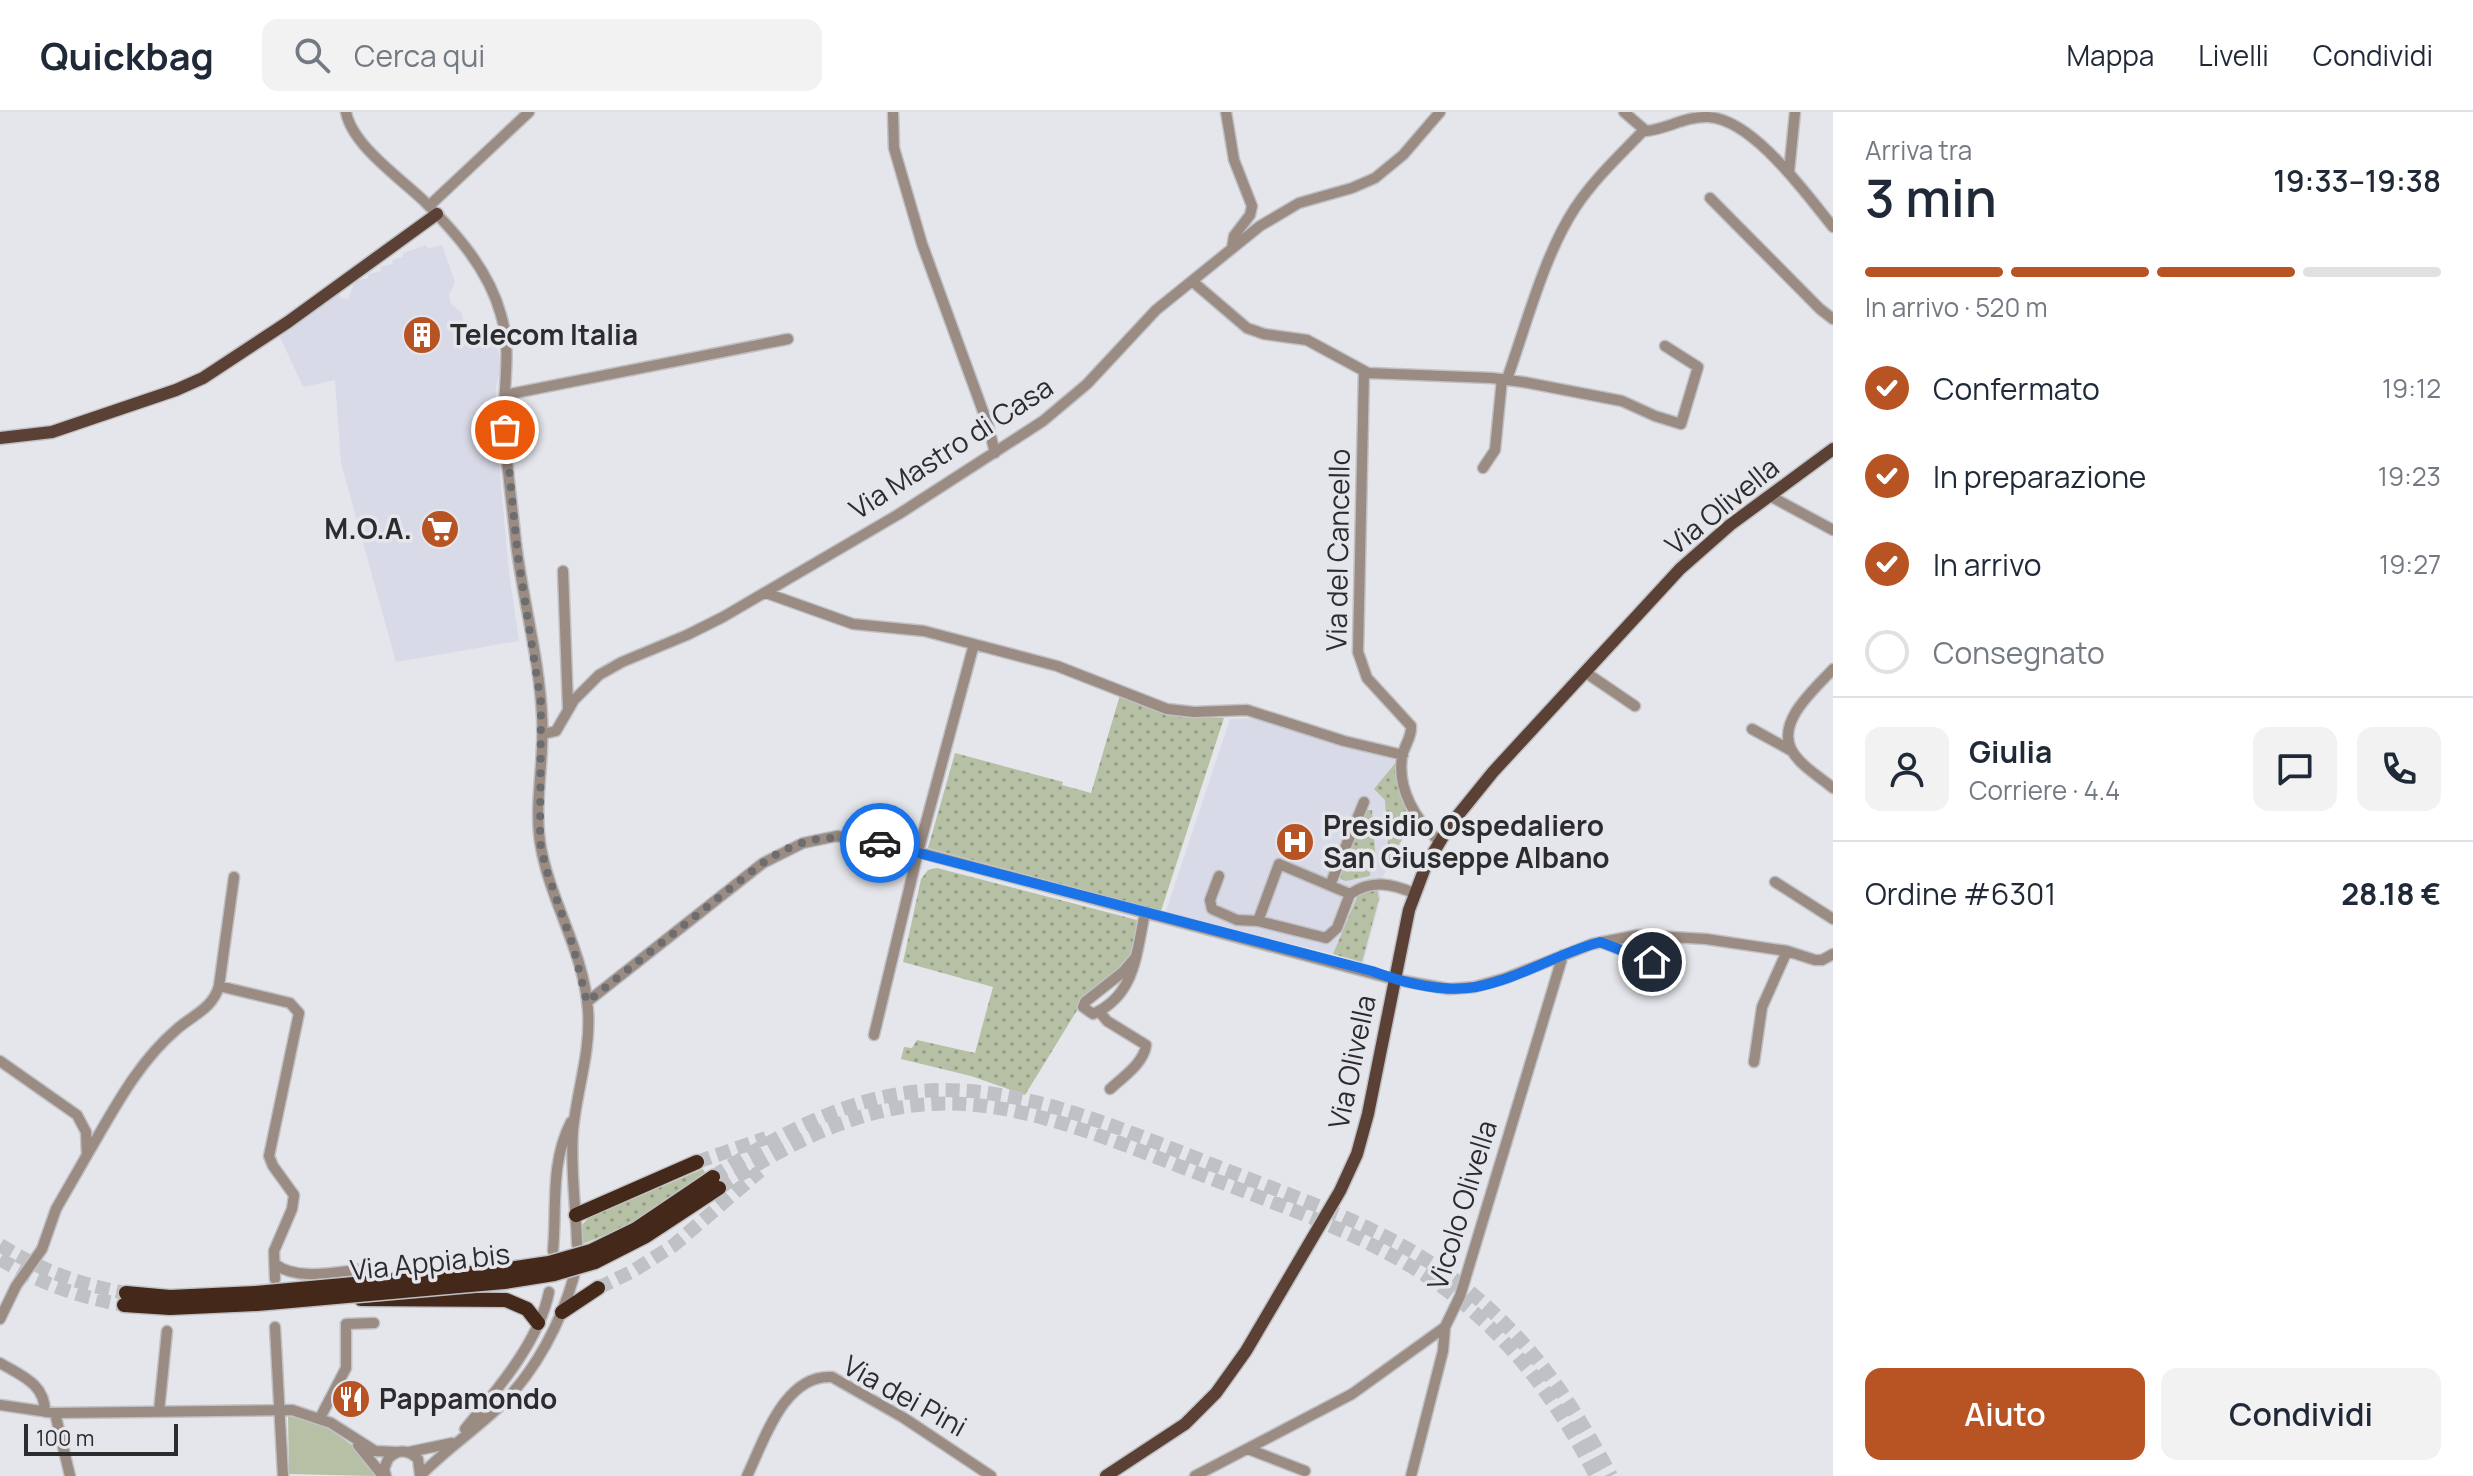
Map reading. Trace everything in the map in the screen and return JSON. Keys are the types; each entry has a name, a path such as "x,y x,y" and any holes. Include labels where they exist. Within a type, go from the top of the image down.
{"highway":[{"path":"576,1215 697,1162"},
{"name":"Via Appia bis","path":"125,1299 332,1298 504,1282 554,1274 716,1182"},
{"name":"Via Appia bis","path":"257,1299 486,1272 588,1253"},
{"path":"562,1312 598,1288"},
{"path":"332,1298 506,1300 518,1303 531,1312 538,1323"}],"main road":[{"path":"0,438 57,430 203,378 278,329 433,210"},
{"name":"Via Olivella","path":"1106,1476 1185,1424 1216,1393 1246,1351 1333,1204 1354,1162 1364,1131 1393,979 1414,893 1439,841 1493,772 1689,561 1730,525 1833,449"}],"street":[{"path":"346,112 354,134 433,210 475,260 493,291 504,324 506,447 515,572 538,674 543,734 540,842 587,1002 587,1051 573,1140 576,1215 588,1253"},
{"path":"433,210 529,112"},
{"path":"893,112 894,148 922,244 988,425 995,453"},
{"path":"1226,112 1234,160 1252,206 1250,215 1234,236 1232,248"},
{"name":"Via Mastro di Casa","path":"543,734 556,731 568,708 586,685 612,667 696,631 766,593 899,514 1043,421 1074,396 1150,316 1232,248 1285,210 1375,178 1403,155 1440,112"},
{"path":"1624,112 1644,130 1691,118 1718,118 1744,132 1789,172 1833,227"},
{"path":"1789,172 1795,112"},
{"path":"1483,468 1495,450 1504,379 1551,256 1569,218 1594,182 1644,130"},
{"path":"1710,198 1833,319"},
{"path":"1192,281 1247,328 1264,334 1304,338 1364,371 1504,379 1634,404 1655,416 1681,424 1698,367 1665,346"},
{"path":"505,395 788,339"},
{"name":"Via del Cancello","path":"1364,371 1358,652 1367,678 1411,726 1403,755 1403,783 1425,828 1439,841"},
{"path":"1770,496 1833,530"},
{"path":"563,571 568,708"},
{"path":"766,593 853,624 918,630 1072,670 1167,709 1194,712 1247,710 1344,741 1403,755"},
{"path":"874,1035 918,852 974,644"},
{"path":"1792,751 1789,735 1793,718 1833,669"},
{"path":"1585,672 1635,706"},
{"path":"1752,729 1792,751 1833,788"},
{"path":"1330,885 1364,802"},
{"path":"587,1002 756,868 785,851 815,839 837,836 918,852 1393,979 1449,989 1474,987 1506,978 1600,942 1628,936 1706,939 1787,951 1815,960 1833,954"},
{"path":"1258,921 1279,864 1350,894"},
{"path":"1219,876 1210,900 1212,909 1237,920 1258,921 1326,938 1335,931 1350,894 1364,886 1393,884 1414,893"},
{"path":"0,1319 16,1286 42,1249 56,1209 144,1063 176,1030 211,1003 219,986 234,877"},
{"path":"1775,882 1833,919"},
{"path":"1135,958 1123,972 1085,1002 1083,1007 1087,1012 1093,1014 1099,1011 1122,992 1132,977 1145,913"},
{"path":"1600,942 1677,972"},
{"path":"1754,1062 1762,1007 1787,951"},
{"name":"Vicolo Olivella","path":"1195,1476 1345,1399 1445,1327 1460,1296 1563,955"},
{"path":"219,986 290,1003 299,1013 269,1156 295,1197 276,1246 275,1279"},
{"path":"1099,1011 1107,1021 1146,1045 1147,1050 1141,1060 1110,1089"},
{"path":"0,1061 77,1115 86,1132 87,1155"},
{"path":"553,1251 556,1173 562,1143 576,1113"},
{"path":"275,1264 283,1271 297,1273 366,1269"},
{"path":"420,1476 516,1388 540,1354 562,1312 574,1276"},
{"path":"0,1405 50,1412 278,1409 299,1411 320,1418 378,1452 402,1452 454,1443 510,1372 538,1323 549,1292"},
{"path":"320,1418 346,1368 346,1324 374,1323"},
{"path":"275,1327 283,1476"},
{"path":"1411,1476 1443,1351 1445,1327"},
{"path":"159,1411 167,1331"},
{"path":"0,1363 37,1387 44,1397 70,1476"},
{"name":"Via dei Pini","path":"747,1476 789,1398 812,1379 832,1377 904,1418 991,1476"},
{"path":"352,1437 385,1476"},
{"path":"1248,1449 1305,1471"},
{"path":"385,1476 385,1463 402,1452 413,1455 420,1464 420,1476"}],"shaded area":[{"path":"426,245 428,248 442,245 455,282 449,295 451,304 461,312 471,343 497,341 501,367 496,387 497,441 519,641 396,662 341,463 335,380 303,387 279,335 339,292 341,298 348,299 355,281 381,271 380,267 393,264 392,260 403,257 403,253"},
{"name":"Presidio Ospedaliero San Giuseppe Albano","path":"1261,718 1397,761 1400,792 1415,818 1378,886 1381,897 1363,964 1165,914 1230,719"}],"green space":[{"path":"1120,695 1172,715 1224,718 1161,911 928,848 955,753 1063,782 1062,785 1091,793"},
{"path":"1397,761 1400,792 1415,818 1389,861 1385,800 1374,789"},
{"path":"1366,810 1372,810 1376,863 1370,865 1370,876 1346,881 1340,879"},
{"path":"937,868 1137,920 1131,957 1081,1004 1025,1095 971,1076 901,1059 904,1047 912,1048 917,1040 975,1053 993,987 903,962 921,879 928,870"},
{"path":"1377,888 1379,899 1362,962 1333,954 1358,895"},
{"path":"703,1169 706,1174 630,1225 580,1245 582,1225 594,1212"},
{"path":"288,1416 320,1422 356,1448 375,1476 289,1474"}],"tunnel":[{"path":"713,1177 808,1123 859,1104 912,1092 951,1090 991,1094 1072,1112 1319,1206 1380,1234 1437,1267 1488,1308 1530,1351 1565,1397 1611,1476"},
{"path":"719,1188 768,1158 820,1132 874,1113 902,1107 966,1104 1037,1116 1073,1127 1345,1232 1440,1285 1489,1326 1525,1365 1556,1407 1596,1476"},
{"path":"697,1162 766,1138"},
{"path":"598,1288 633,1271 674,1245 760,1171"},
{"path":"0,1245 61,1275 126,1293"},
{"path":"0,1259 60,1288 124,1305"}],"way so far":[{"path":"505,430 518,557 541,703 540,842 587,1002 756,868 777,855 829,837 844,836 880,843"}],"place":[{"name":"Telecom Italia","path":"422,335"},
{"name":"M.O.A.","path":"440,529"},
{"name":"Presidio Ospedaliero San Giuseppe Albano","path":"1295,842"},
{"name":"Pappamondo","path":"351,1399"}],"route":[{"path":"880,843 1433,987 1454,989 1481,986 1600,942 1652,962"}]}
